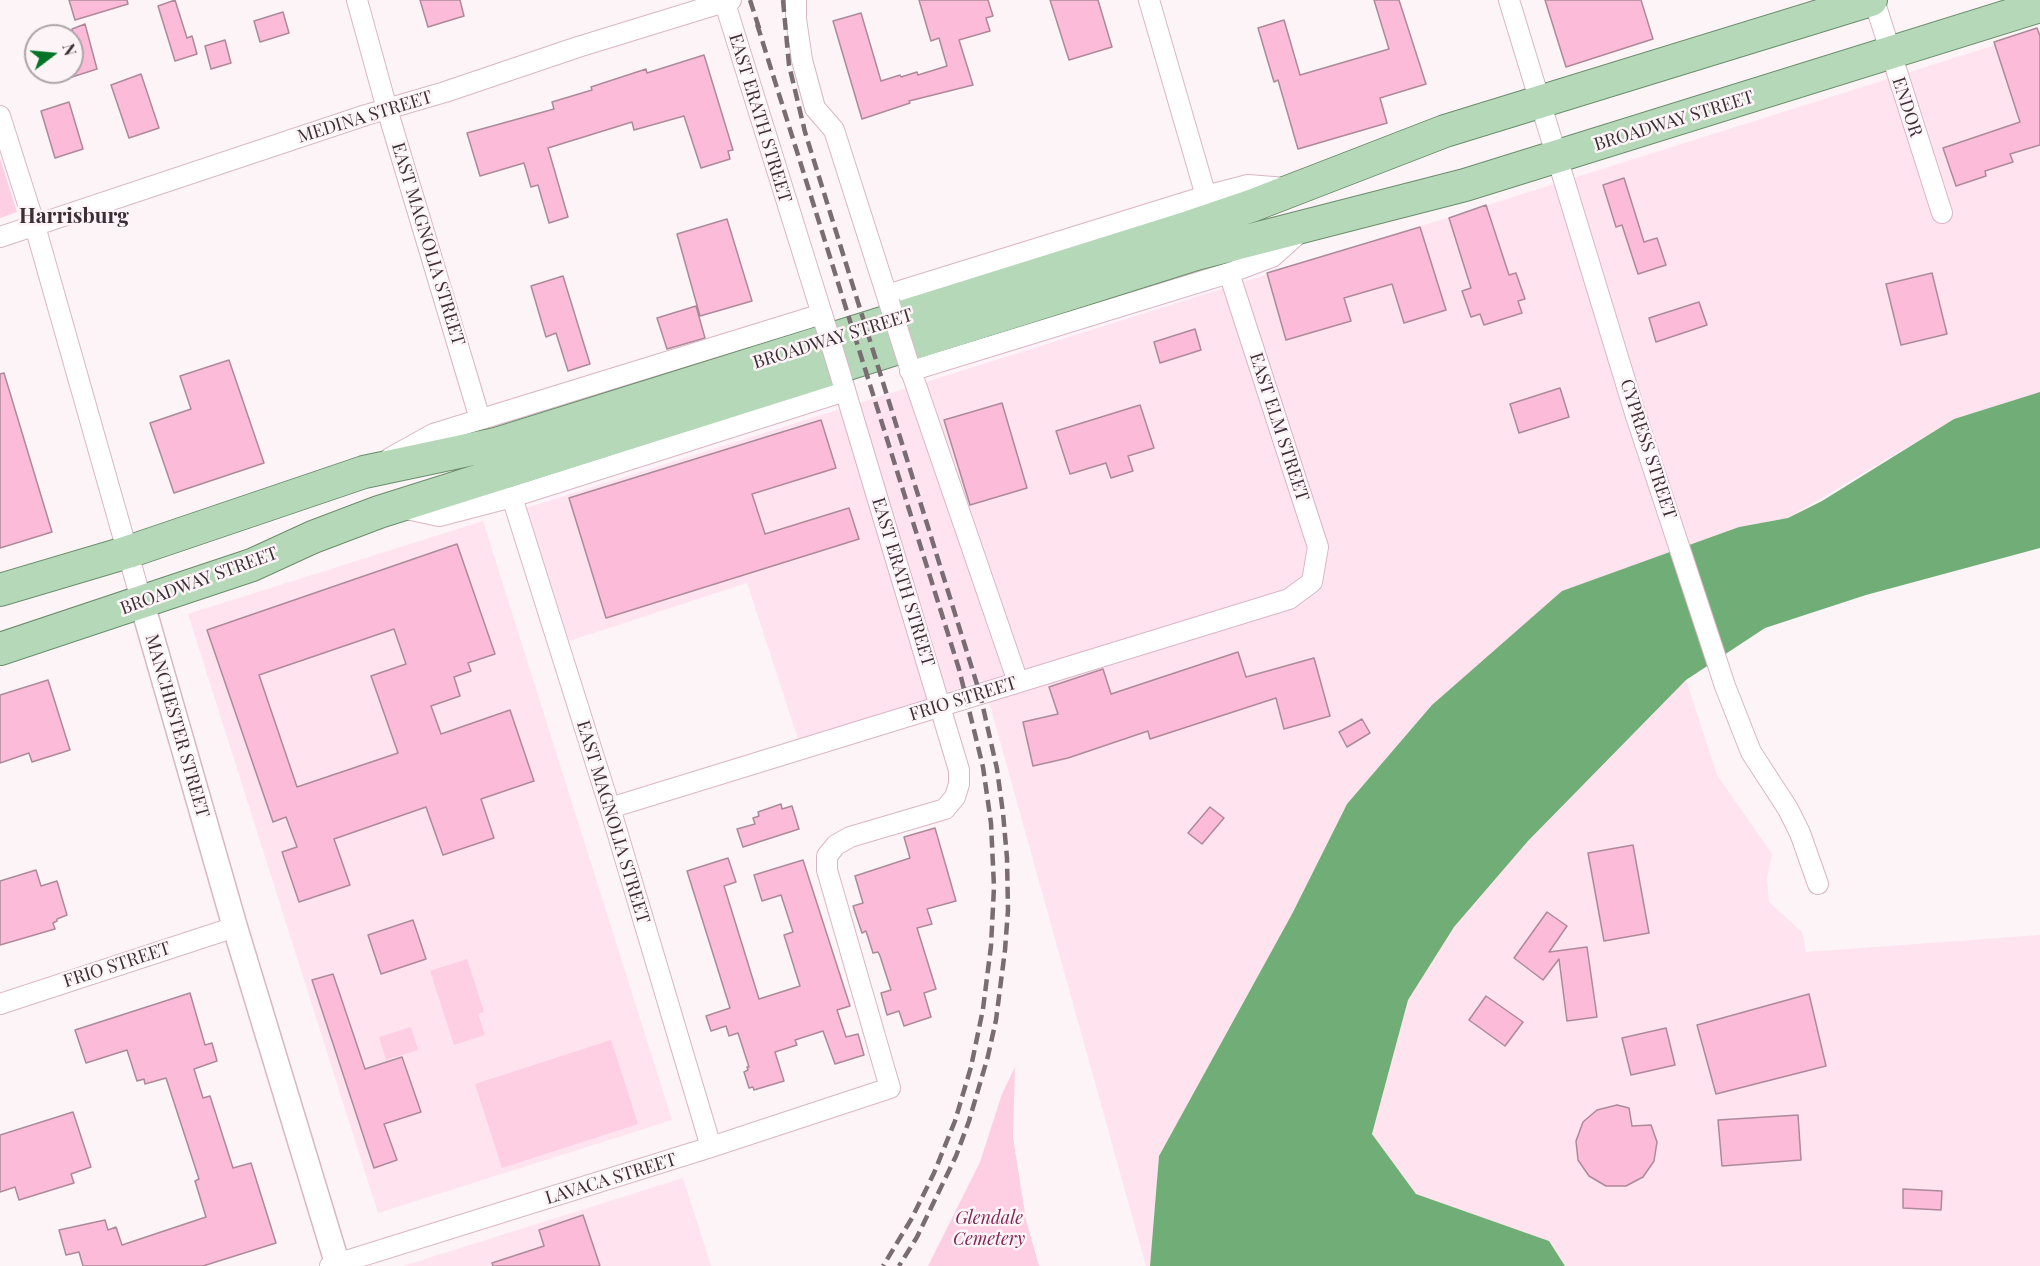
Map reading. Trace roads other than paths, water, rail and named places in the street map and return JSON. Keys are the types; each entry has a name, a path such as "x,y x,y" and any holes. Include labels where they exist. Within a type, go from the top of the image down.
{"main road":[{"name":"BROADWAY STREET","path":"0,590 128,552 364,472 496,444 1189,227 1298,189 1395,149 1873,0"},
{"name":"BROADWAY STREET","path":"0,649 252,565 313,537 396,507 1196,254 1408,201 1557,157 2040,6"}],"street":[{"name":"EAST MAGNOLIA STREET","path":"357,0 387,109 480,419"},
{"path":"796,0 796,19 802,60 815,108 834,130 909,367 1018,682"},
{"path":"1149,0 1206,196"},
{"name":"CYPRESS STREET","path":"1509,0 1648,454 1725,686 1751,752 1788,809 1800,833 1818,884"},
{"name":"ENDOR","path":"1873,0 1942,213"},
{"name":"MEDINA STREET","path":"0,237 387,109 445,92 578,46 727,1"},
{"name":"EAST ERATH STREET","path":"727,1 941,706 958,770 959,784 955,797 945,809 850,837 836,845 827,856 827,870 890,1088"},
{"name":"MANCHESTER STREET","path":"0,116 35,226 235,927 335,1265"},
{"name":"BROADWAY STREET","path":"888,298 1206,196 1248,185 1298,189"},
{"path":"909,367 1229,273 1272,258 1306,225"},
{"name":"EAST ELM STREET","path":"1229,273 1318,547 1312,582"},
{"name":"BROADWAY STREET","path":"364,472 433,434 823,319"},
{"path":"396,507 439,516 512,497 844,386"},
{"name":"EAST MAGNOLIA STREET","path":"512,497 610,808 711,1148"},
{"name":"FRIO STREET","path":"610,808 1289,599 1312,582"},
{"name":"FRIO STREET","path":"0,1004 235,927"},
{"name":"LAVACA STREET","path":"335,1265 711,1148 890,1088"}],"railway":[{"path":"750,0 760,31"},
{"path":"783,0 789,65 805,132 980,694 997,769 1003,813 1008,910 996,1020 988,1056 956,1156 917,1237 899,1266"},
{"path":"757,24 959,669 983,767 991,823 994,887 991,946 983,1009 971,1067 955,1121 934,1173 912,1218 883,1266"}],"district":[{"name":"Harrisburg","path":"74,216"}],"park label":[{"name":"Glendale Cemetery","path":"989,1228"}]}
